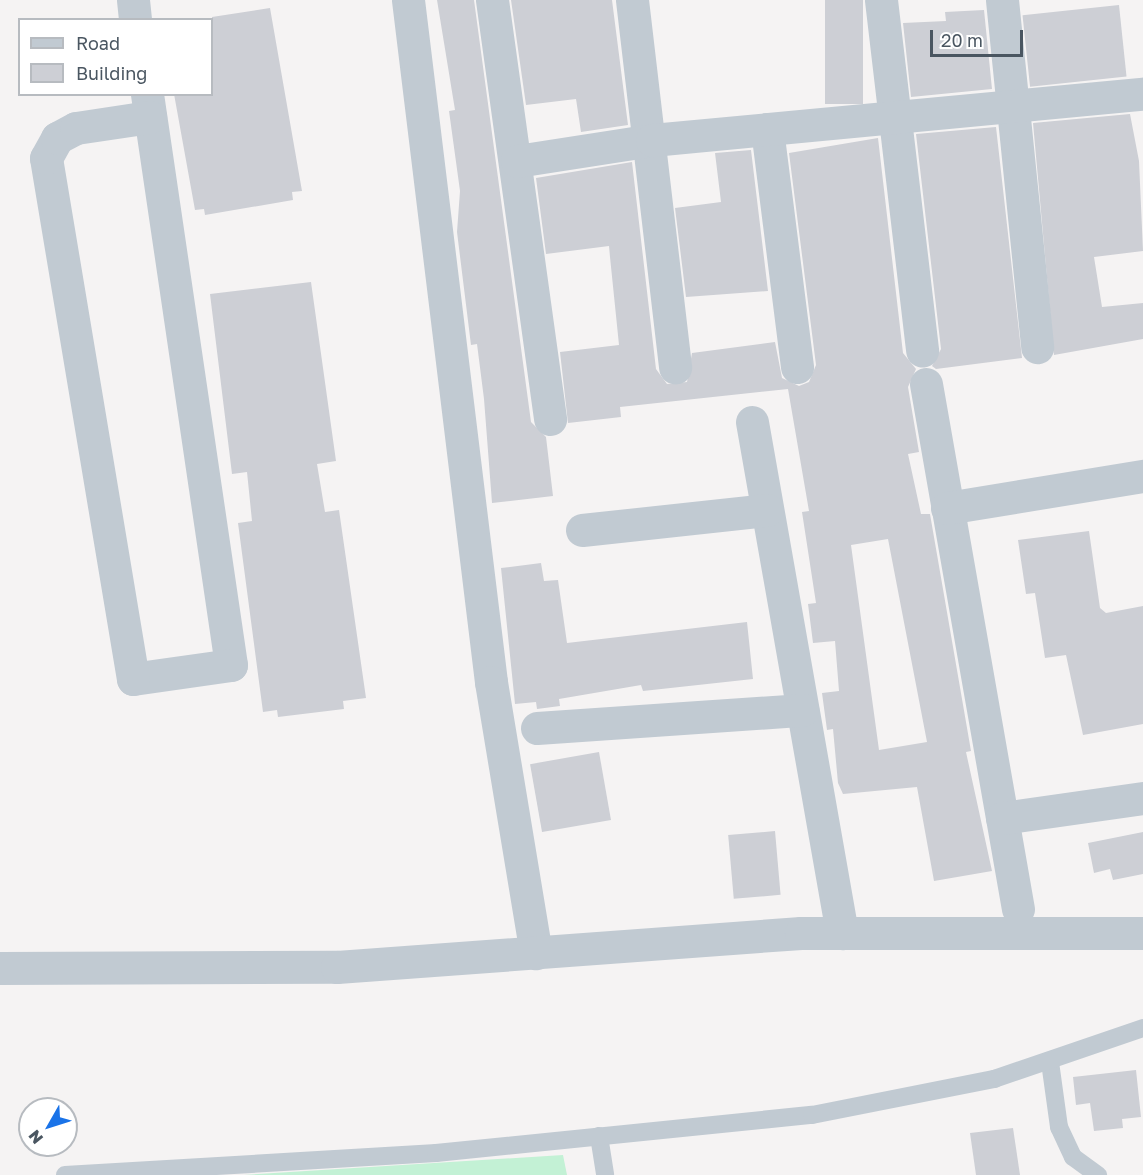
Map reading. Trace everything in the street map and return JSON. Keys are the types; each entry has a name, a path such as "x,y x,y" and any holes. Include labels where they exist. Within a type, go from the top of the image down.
{"street":[{"path":"133,0 135,18"},
{"path":"408,0 491,682 536,953"},
{"path":"492,0 517,161 550,419"},
{"path":"632,0 651,140 675,368"},
{"path":"881,0 922,351"},
{"path":"1002,0 1037,347"},
{"path":"517,161 651,140 1143,94"},
{"path":"148,106 231,665 133,680 46,158 57,138 76,128 148,106"},
{"path":"767,129 797,368"},
{"path":"926,384 1018,909"},
{"path":"752,422 842,933"},
{"path":"947,508 1143,476"},
{"path":"582,530 767,510"},
{"path":"537,728 802,710"},
{"path":"1002,818 1143,798"},
{"path":"0,968 337,967 842,933 1143,933"}],"lane":[{"path":"65,1175 436,1153 812,1115 994,1079 1143,1029"},
{"path":"1050,1062 1059,1127 1073,1157 1098,1175"},
{"path":"598,1136 605,1175"}],"green space":[{"path":"563,1155 567,1175 244,1175"}],"building":[{"path":"437,0 474,0 531,422 546,437 553,496 492,503 484,399 477,344 471,345 457,232 460,191 449,111 455,110"},
{"path":"511,0 612,0 628,125 581,132 576,99 526,105"},
{"path":"825,0 863,0 863,104 825,104"},
{"path":"1119,5 1127,77 1030,87 1023,15"},
{"path":"270,8 302,191 292,192 293,200 205,215 204,209 195,210 174,96 213,96 212,17"},
{"path":"984,10 992,89 911,97 903,23 946,21 945,12"},
{"path":"1130,114 1139,161 1143,251 1094,257 1102,307 1143,303 1143,339 1054,355 1033,123"},
{"path":"996,127 1022,358 936,369 932,366 941,349 916,134"},
{"path":"878,138 903,353 916,369 908,387 919,452 908,454 921,514 930,514 971,751 966,752 992,871 934,881 917,787 843,794 838,783 833,729 827,730 822,693 839,691 835,641 813,643 808,604 816,603 802,512 809,511 788,389 620,407 621,417 568,423 560,352 619,345 609,246 546,254 536,178 632,162 656,369 667,384 687,382 692,353 775,342 782,378 799,386 809,382 816,365 789,153","holes":["888,539 927,742 879,750 851,545"]},
{"path":"751,150 768,291 686,297 675,208 721,202 715,153"},
{"path":"311,282 336,461 317,464 325,512 339,510 366,698 343,701 344,709 278,717 277,710 263,712 238,523 252,521 247,472 232,474 210,294"},
{"path":"1089,531 1100,608 1106,613 1143,606 1143,724 1083,735 1066,655 1045,658 1035,593 1026,594 1018,540"},
{"path":"541,563 544,581 558,580 567,643 747,622 753,679 643,691 641,685 559,699 560,706 537,709 536,702 515,704 501,568"},
{"path":"599,752 611,820 542,832 530,764"},
{"path":"775,831 781,895 734,899 728,835"},
{"path":"1143,832 1143,874 1113,880 1110,869 1094,873 1088,843"},
{"path":"1136,1070 1141,1117 1122,1119 1123,1128 1094,1131 1090,1103 1076,1105 1073,1077"},
{"path":"1013,1128 1020,1175 976,1175 970,1133"}]}
